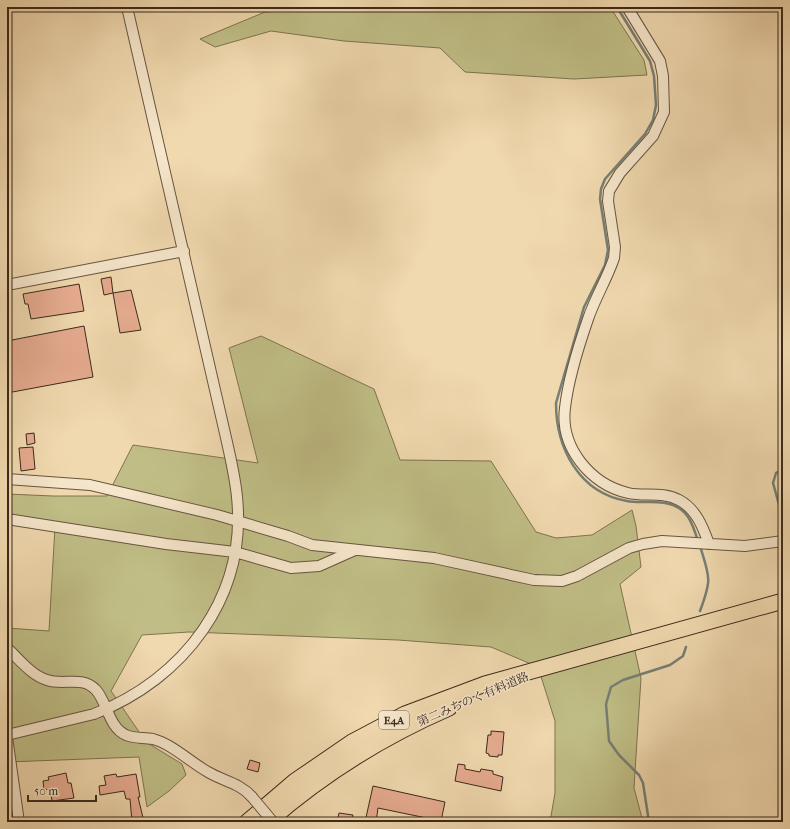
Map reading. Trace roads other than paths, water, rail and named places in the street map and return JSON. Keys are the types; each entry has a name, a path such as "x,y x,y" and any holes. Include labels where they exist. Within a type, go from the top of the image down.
{"highway":[{"name":"第二みちのく有料道路","path":"247,822 295,781 339,750 405,714 484,684 783,601"},
{"name":"第二みちのく有料道路","path":"268,822 301,794 359,753 411,724 486,692 563,662"}],"street":[{"path":"19,822 7,736 94,714 107,709 134,696 168,671 192,645 217,607 230,572 235,552 238,521 238,497 184,251 127,7"},
{"path":"627,7 660,61 663,76 664,112 653,136 620,173 609,191 608,201 615,247 614,258 588,318 568,392 565,422 573,451 592,475 615,489 629,493 658,494 679,500 688,506 696,516 707,544"},
{"path":"7,284 184,251"},
{"path":"7,479 90,485 217,515 288,536 312,545 434,558 534,580 562,581 588,571 629,548 662,541 745,546 783,541"},
{"path":"7,519 166,544 235,552 291,568 319,566 354,550"},
{"path":"7,648 21,663 46,680 64,683 81,681 96,690 115,725 124,735 152,739 162,743 209,773 246,790 273,822"}],"waterway":[{"path":"617,7 650,61 654,76 656,105 653,120 645,134 605,179 601,189 600,199 608,250 605,265 584,307 556,403 557,420 560,436 566,452 583,478 596,489 610,496 633,502 662,502 673,505 687,515 698,541"},
{"path":"783,470 776,473 773,483 783,519"},
{"path":"700,546 708,572 708,585 700,611"},
{"path":"649,822 643,783 639,775 619,755 609,741 606,704 611,687 623,680 670,665 683,656 686,647"}]}
